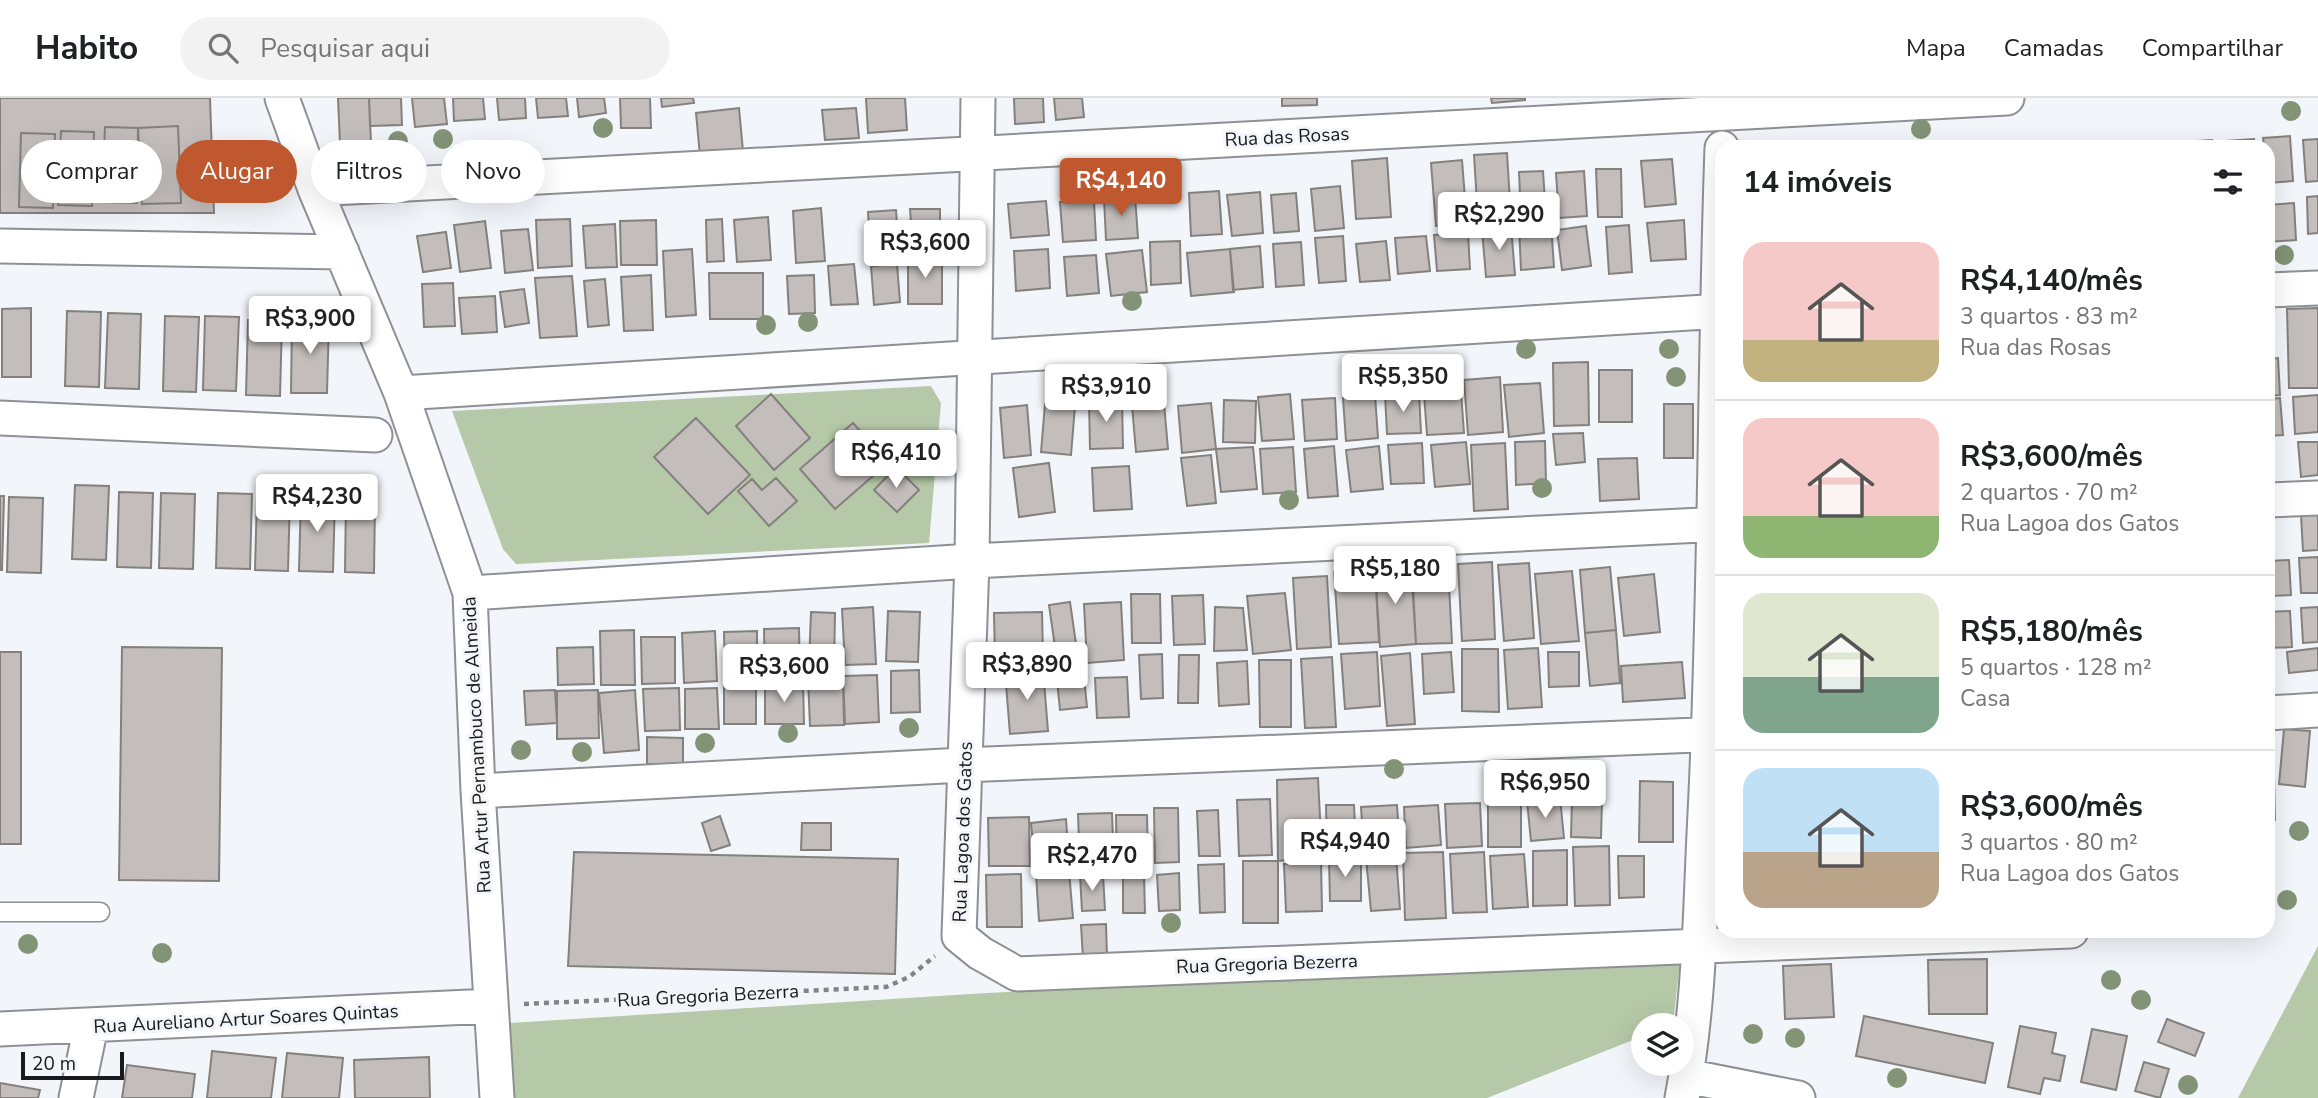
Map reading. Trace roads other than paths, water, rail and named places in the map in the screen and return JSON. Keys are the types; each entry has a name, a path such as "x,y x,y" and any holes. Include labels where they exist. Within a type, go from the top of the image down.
{"street":[{"name":"Rua Artur Pernambuco de Almeida","path":"282,98 311,177"},
{"name":"Rua Lagoa dos Gatos","path":"958,936 972,561 978,98"},
{"name":"Rua das Rosas","path":"427,182 978,152 1723,106 2007,98"},
{"path":"1722,140 1723,106"},
{"name":"Rua Artur Pernambuco de Almeida","path":"321,203 401,393 470,593 478,791 497,1098"},
{"path":"0,246 342,252"},
{"path":"2275,290 2318,288"},
{"path":"401,393 1715,311"},
{"path":"0,418 375,435"},
{"path":"2275,500 2318,498"},
{"path":"470,593 972,561 1715,524"},
{"path":"2275,713 2318,710"},
{"path":"478,791 963,765 1715,734"},
{"path":"1715,746 1699,946 1684,1087 1798,1098"},
{"name":"Rua Gregoria Bezerra","path":"958,936 980,953 1017,974 1897,938"},
{"name":"Rua Aureliano Artur Soares Quintas","path":"0,1029 491,1006"},
{"path":"76,1098 91,1026"}],"lane":[{"path":"0,912 100,912"}]}
